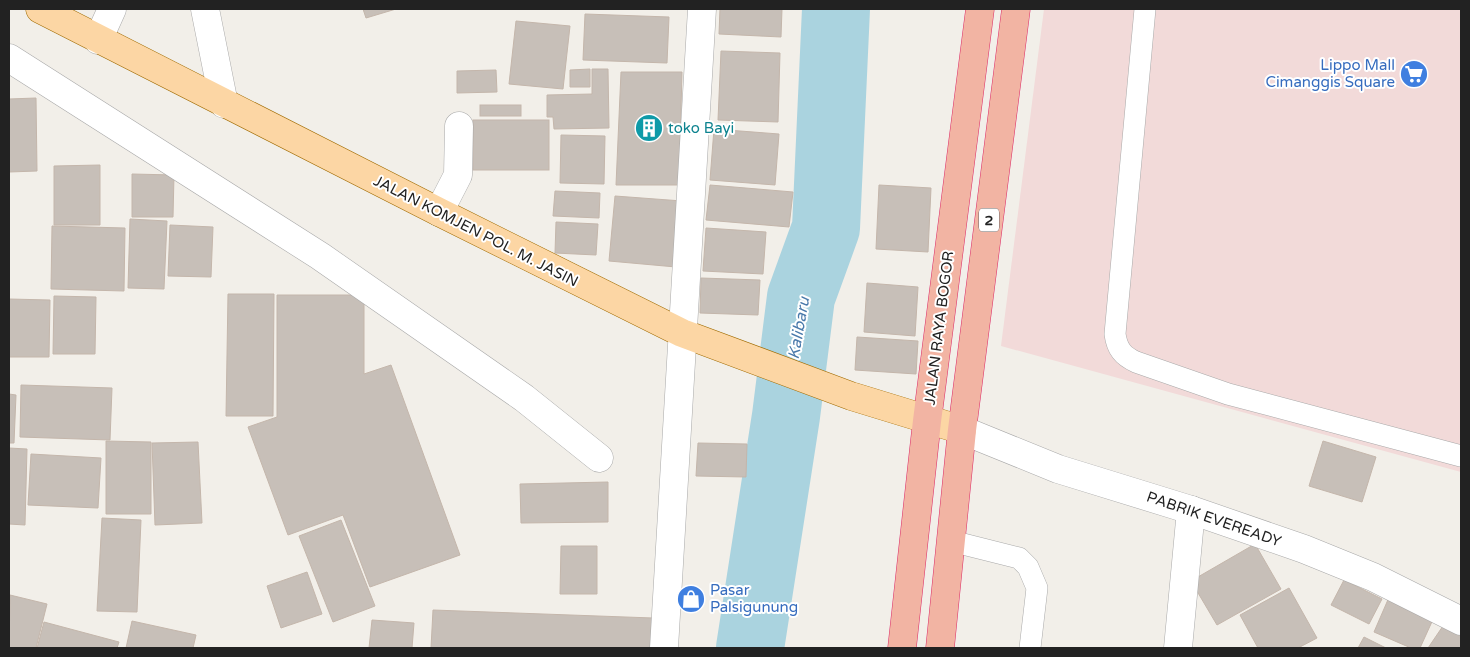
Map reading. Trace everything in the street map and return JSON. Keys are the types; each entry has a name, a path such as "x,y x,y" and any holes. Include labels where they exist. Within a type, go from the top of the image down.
{"highway":[{"name":"JALAN RAYA BOGOR","path":"902,648 927,420 980,9"},
{"name":"2","path":"940,648 962,430 1016,9"}],"main road":[{"name":"JALAN KOMJEN POL. M. JASIN","path":"40,9 224,104 682,333 851,396 962,430"}],"street":[{"path":"98,40 112,9"},
{"path":"205,9 224,104"},
{"path":"664,648 682,333 692,204 702,9"},
{"path":"9,58 320,256 524,398 599,458"},
{"path":"439,212 458,175 459,126"},
{"name":"PABRIK EVEREADY","path":"962,430 1058,469 1191,510 1304,549 1373,577 1461,621"},
{"path":"1178,648 1191,510"}],"lane":[{"path":"1145,9 1115,334 1116,343 1121,352 1136,362 1228,394 1461,456"},
{"path":"951,541 1019,558 1028,567 1037,588 1030,648"}],"shaded area":[{"path":"1044,9 1461,9 1461,472 1001,346"}],"building":[{"path":"363,9 396,9 366,18"},
{"path":"720,9 782,9 781,37 719,34"},
{"path":"585,14 669,17 667,63 583,60"},
{"path":"516,21 570,26 563,89 509,84"},
{"path":"721,51 780,53 778,122 718,120"},
{"path":"590,69 590,87 570,87 570,70"},
{"path":"592,69 608,69 609,128 554,129 553,117 547,117 547,95 592,94"},
{"path":"496,70 497,92 457,93 457,71"},
{"name":"toko Bayi","path":"621,72 682,72 679,185 616,185"},
{"path":"36,98 37,171 9,172 9,99"},
{"path":"480,105 521,105 521,116 480,116"},
{"path":"473,120 549,120 549,170 473,170"},
{"path":"714,129 779,134 775,185 710,180"},
{"path":"561,135 605,136 604,184 560,183"},
{"path":"100,165 100,225 54,225 54,166"},
{"path":"132,174 174,175 173,217 132,217"},
{"path":"710,185 793,192 789,227 706,220"},
{"path":"879,185 931,188 928,252 876,249"},
{"path":"555,191 600,193 599,218 553,216"},
{"path":"615,196 682,201 676,267 609,261"},
{"path":"130,219 167,221 164,289 128,288"},
{"path":"556,222 598,224 596,255 555,253"},
{"path":"170,225 213,227 211,277 168,276"},
{"path":"52,226 125,228 124,291 51,289"},
{"path":"706,228 766,232 763,274 703,271"},
{"path":"701,278 760,280 758,315 700,313"},
{"path":"867,283 918,287 915,336 864,332"},
{"path":"228,294 274,294 273,416 226,416"},
{"path":"277,295 364,295 364,374 391,365 460,555 370,587 343,515 288,535 248,427 277,417"},
{"path":"54,296 96,297 95,354 53,354"},
{"path":"9,299 50,300 49,357 9,357"},
{"path":"857,337 918,341 916,374 855,370"},
{"path":"21,385 112,388 110,440 20,437"},
{"path":"9,394 16,395 14,443 9,443"},
{"path":"106,441 151,442 151,514 106,514"},
{"path":"1323,441 1376,457 1362,502 1309,486"},
{"path":"198,442 202,523 155,525 152,443"},
{"path":"698,443 747,444 746,477 696,476"},
{"path":"9,448 27,449 25,525 9,524"},
{"path":"31,454 101,458 98,508 28,505"},
{"path":"608,482 608,522 521,523 520,484"},
{"path":"102,518 141,520 137,612 97,611"},
{"path":"341,520 375,606 333,622 299,536"},
{"path":"1255,544 1281,589 1217,625 1191,581"},
{"path":"561,546 597,546 597,594 560,594"},
{"path":"307,572 322,614 281,628 267,586"},
{"path":"1344,580 1382,599 1369,624 1331,605"},
{"path":"1289,588 1317,638 1298,648 1258,648 1240,615"},
{"path":"10,595 47,604 36,648 9,648"},
{"path":"1390,595 1435,615 1420,648 1411,648 1374,632"},
{"path":"433,610 653,618 651,648 431,648"},
{"path":"372,620 414,623 412,648 369,648"},
{"path":"132,621 196,635 193,648 126,648"},
{"path":"44,622 119,642 117,648 37,648"},
{"path":"1445,623 1461,634 1461,648 1428,648"},
{"path":"1364,637 1386,648 1358,648"}],"waterway":[{"name":"Kalibaru","path":"750,648 786,416 801,297 826,228 836,9"}],"place":[{"name":"Lippo Mall Cimanggis Square","path":"1414,74"},
{"name":"toko Bayi","path":"649,128"},
{"name":"Pasar Palsigunung","path":"691,599"}]}
